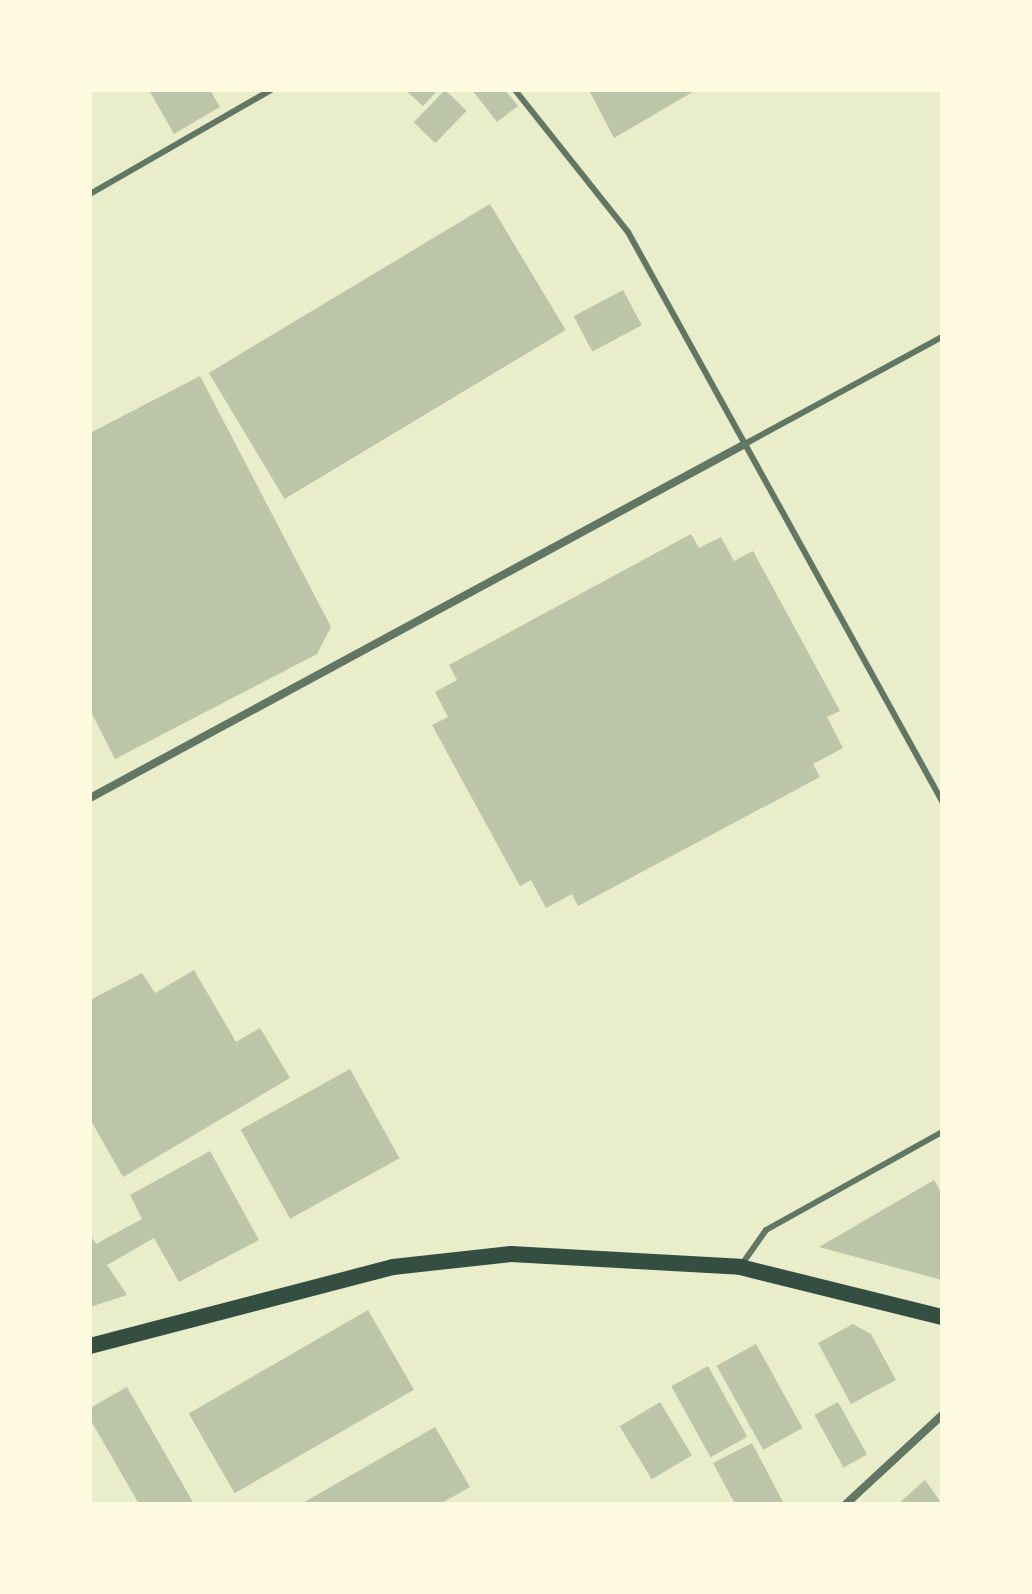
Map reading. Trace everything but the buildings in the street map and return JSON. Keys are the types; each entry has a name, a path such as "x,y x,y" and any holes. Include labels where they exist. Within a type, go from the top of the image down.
{"main road":[{"path":"90,1346 393,1267 511,1254 740,1267 942,1317"}],"street":[{"path":"90,798 743,445"},
{"path":"846,1504 942,1415"}],"lane":[{"path":"90,194 271,90"},
{"path":"515,90 628,232 942,801"},
{"path":"743,445 942,337"},
{"path":"740,1267 766,1230 942,1132"}]}
